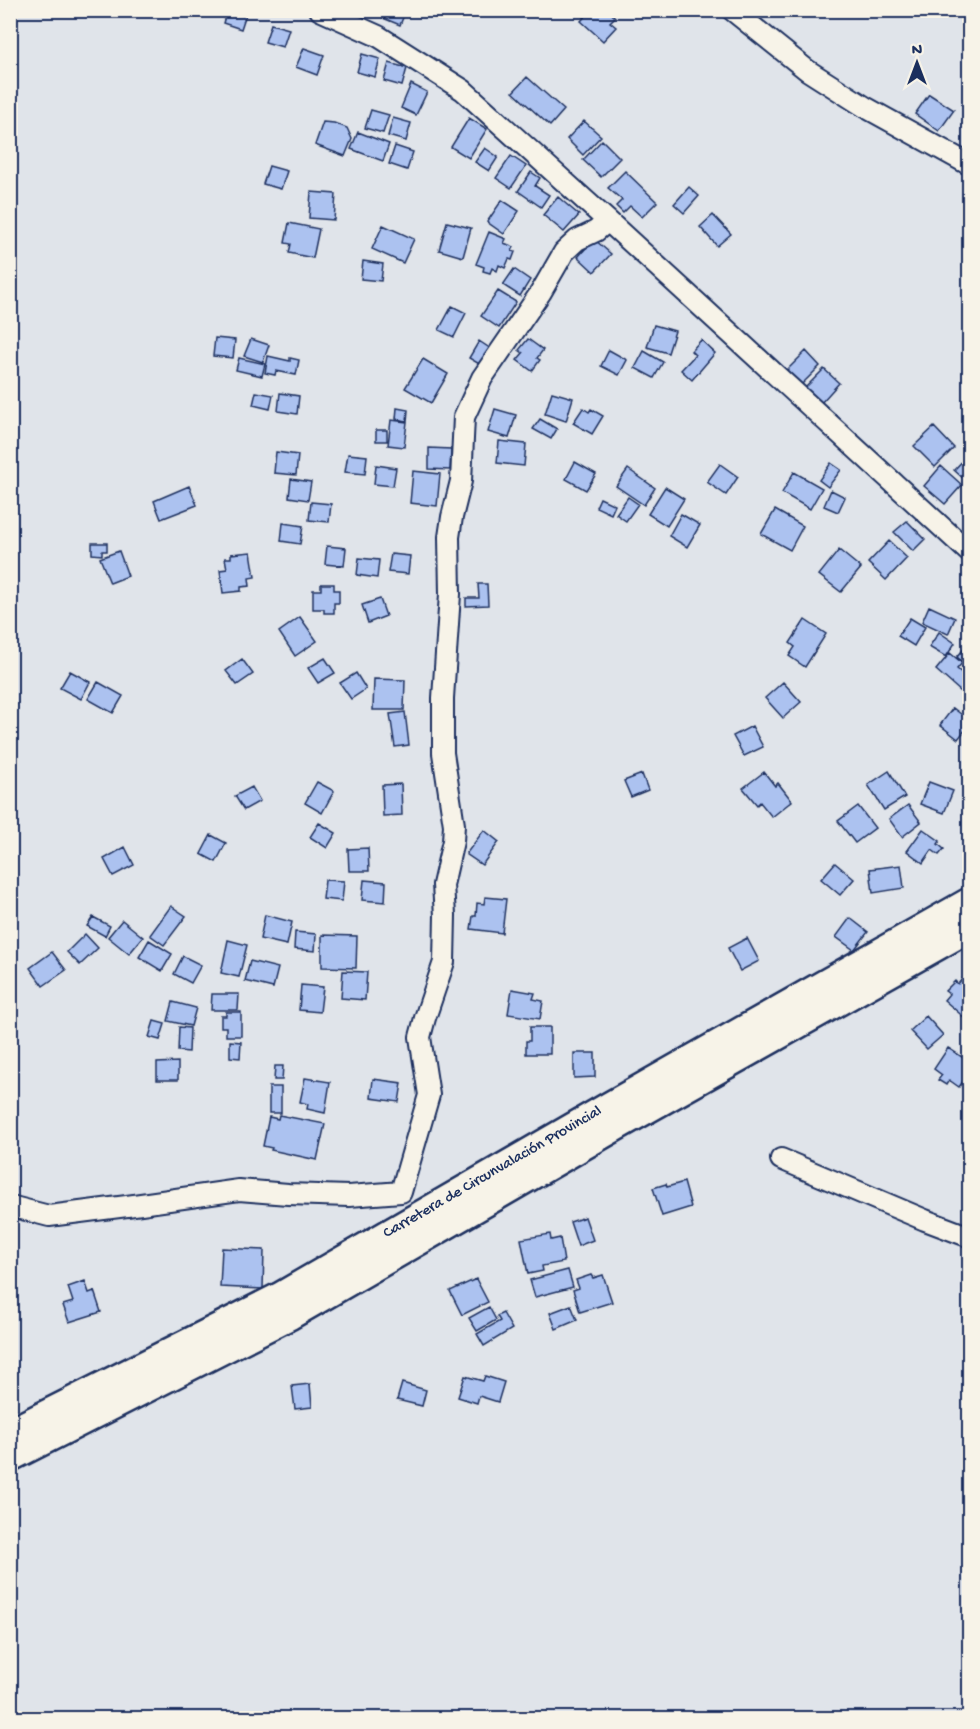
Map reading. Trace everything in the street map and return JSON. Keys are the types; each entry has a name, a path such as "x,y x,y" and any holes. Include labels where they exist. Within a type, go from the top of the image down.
{"highway":[{"name":"Carretera de Circunvalación Provincial","path":"10,1433 280,1297 969,902"},
{"name":"Carretera de Circunvalación Provincial","path":"10,1457 290,1316 621,1124 969,927"}],"street":[{"path":"732,10 807,70 865,107 969,165"},
{"path":"321,11 378,36 463,90 969,553"},
{"path":"10,1206 49,1216 238,1190 349,1196 401,1192 429,1095 420,1037 444,962 443,885 453,841 454,825 443,753 443,698 450,594 449,537 461,481 464,417 482,378 541,292 564,252 577,240 596,231 608,221"},
{"path":"781,1158 969,1238"}],"building":[{"path":"227,10 247,11 241,29 223,23"},
{"path":"386,10 406,10 400,25 383,18"},
{"path":"591,10 608,10 615,17 610,22 616,27 603,41 581,21"},
{"path":"271,24 289,29 283,47 265,42"},
{"path":"304,48 324,55 317,75 296,67"},
{"path":"362,54 380,59 375,77 357,72"},
{"path":"389,63 407,68 402,86 384,81"},
{"path":"527,77 564,110 550,126 513,92"},
{"path":"411,84 427,92 416,115 401,108"},
{"path":"929,94 954,110 939,131 915,114"},
{"path":"371,110 389,115 383,133 365,128"},
{"path":"393,118 411,123 406,141 388,136"},
{"path":"469,118 487,129 469,158 451,147"},
{"path":"584,121 601,136 583,155 567,139"},
{"path":"323,122 347,128 352,139 345,156 315,145"},
{"path":"358,132 389,144 383,161 351,149"},
{"path":"602,140 620,158 601,177 583,160"},
{"path":"395,146 413,152 407,170 389,164"},
{"path":"485,148 498,157 489,171 475,162"},
{"path":"511,156 526,166 511,188 496,178"},
{"path":"269,166 287,171 281,189 263,184"},
{"path":"625,171 657,202 642,217 630,206 623,213 616,206 622,200 608,188"},
{"path":"531,172 540,178 535,186 549,195 541,207 518,191"},
{"path":"689,187 699,196 684,213 674,204"},
{"path":"311,192 336,194 334,220 309,218"},
{"path":"558,197 579,215 564,232 543,215"},
{"path":"502,200 519,211 504,234 487,222"},
{"path":"713,215 731,234 717,246 700,227"},
{"path":"447,222 471,228 463,257 439,250"},
{"path":"289,223 319,229 313,258 289,253 291,244 285,243"},
{"path":"383,225 414,239 403,263 372,249"},
{"path":"489,232 506,239 504,243 514,247 512,251 515,252 505,268 499,265 497,271 492,268 490,273 483,271 484,267 476,264"},
{"path":"594,239 611,254 594,272 578,257"},
{"path":"363,261 383,264 381,281 361,279"},
{"path":"514,269 530,280 520,296 503,285"},
{"path":"498,291 516,302 499,328 481,316"},
{"path":"452,306 466,313 454,337 439,330"},
{"path":"654,325 675,331 668,353 647,347"},
{"path":"215,338 235,340 233,358 213,356"},
{"path":"251,339 269,345 263,362 244,356"},
{"path":"528,339 543,350 537,358 540,360 532,371 517,360 523,353 519,350"},
{"path":"701,340 715,353 692,380 681,370 695,355 691,351"},
{"path":"479,341 491,349 481,365 469,358"},
{"path":"609,350 627,360 619,375 601,366"},
{"path":"644,351 663,362 654,378 635,368"},
{"path":"806,351 820,366 800,386 786,371"},
{"path":"268,356 290,361 290,358 299,360 296,375 276,371 275,375 265,373"},
{"path":"239,358 265,364 262,376 236,370"},
{"path":"423,359 448,374 431,403 405,388"},
{"path":"824,369 839,383 821,403 805,388"},
{"path":"256,392 273,395 270,409 253,405"},
{"path":"552,392 573,398 566,421 545,414"},
{"path":"280,393 299,396 297,414 278,411"},
{"path":"397,408 408,410 407,421 396,419"},
{"path":"583,408 589,412 591,409 603,416 592,434 573,423"},
{"path":"495,409 516,415 509,438 488,432"},
{"path":"540,419 557,429 551,439 533,429"},
{"path":"391,420 407,422 404,447 388,445"},
{"path":"934,427 954,448 935,467 914,446"},
{"path":"376,430 387,430 387,441 376,441"},
{"path":"499,441 526,444 524,466 497,463"},
{"path":"429,448 451,449 450,470 429,469"},
{"path":"276,452 298,455 296,475 274,473"},
{"path":"970,453 970,477 966,481 954,470"},
{"path":"348,454 367,456 365,474 345,472"},
{"path":"575,462 596,474 586,490 566,479"},
{"path":"831,463 841,470 828,487 819,480"},
{"path":"720,464 738,477 726,495 707,482"},
{"path":"376,465 396,468 393,486 374,484"},
{"path":"941,466 962,485 945,504 924,486"},
{"path":"628,469 655,488 644,505 616,486"},
{"path":"413,471 440,474 437,506 410,503"},
{"path":"794,472 822,488 810,509 782,493"},
{"path":"291,479 311,482 308,500 289,497"},
{"path":"189,486 197,505 161,519 154,501"},
{"path":"665,487 684,499 667,526 648,514"},
{"path":"831,490 845,497 838,512 824,506"},
{"path":"628,497 638,504 626,521 616,514"},
{"path":"600,498 615,505 611,514 596,507"},
{"path":"311,502 331,504 329,522 309,520"},
{"path":"775,510 803,526 790,550 761,534"},
{"path":"681,514 700,525 687,547 669,536"},
{"path":"907,521 925,539 913,551 894,532"},
{"path":"283,523 303,526 300,544 281,541"},
{"path":"889,541 907,558 886,580 868,563"},
{"path":"92,543 107,543 107,551 102,551 102,555 92,554"},
{"path":"327,546 346,548 344,566 325,564"},
{"path":"839,550 861,568 841,592 819,575"},
{"path":"119,551 128,576 110,583 100,558"},
{"path":"251,552 255,577 249,578 250,586 241,587 241,591 223,593 220,570 227,569 225,558 231,558 231,554"},
{"path":"391,554 410,556 408,574 388,572"},
{"path":"359,558 379,560 377,578 357,575"},
{"path":"321,584 334,584 334,590 339,590 339,603 334,603 334,613 324,613 324,609 313,609 313,590 321,590"},
{"path":"478,584 487,584 488,605 466,606 466,598 479,598"},
{"path":"380,599 386,616 368,623 362,605"},
{"path":"929,606 955,618 948,634 922,622"},
{"path":"300,617 317,641 295,656 279,632"},
{"path":"910,618 925,627 914,646 898,636"},
{"path":"805,620 826,634 805,667 789,656 795,647 790,643"},
{"path":"939,632 955,643 946,657 929,647"},
{"path":"970,643 970,668 957,657"},
{"path":"950,653 962,663 957,669 970,680 969,699 936,670"},
{"path":"325,658 335,673 318,683 308,668"},
{"path":"242,659 253,674 237,685 226,671"},
{"path":"70,671 90,682 81,699 60,688"},
{"path":"356,673 366,689 351,699 340,683"},
{"path":"374,679 405,680 404,710 373,710"},
{"path":"98,682 123,696 113,713 88,699"},
{"path":"783,682 801,702 783,718 765,698"},
{"path":"953,708 970,721 958,739 940,725"},
{"path":"405,712 409,745 395,747 390,714"},
{"path":"752,726 763,747 744,756 733,736"},
{"path":"889,771 905,797 884,810 868,785"},
{"path":"764,772 775,786 778,783 792,801 772,817 760,802 757,805 743,788"},
{"path":"642,774 648,790 631,797 624,781"},
{"path":"317,782 334,791 322,813 305,803"},
{"path":"929,782 953,791 944,813 920,804"},
{"path":"401,784 402,815 383,816 382,785"},
{"path":"252,787 260,801 244,810 235,796"},
{"path":"908,805 921,822 902,837 889,819"},
{"path":"858,806 875,828 855,843 838,821"},
{"path":"319,823 336,833 327,848 310,837"},
{"path":"923,829 940,841 938,844 944,849 939,855 932,850 923,863 907,851"},
{"path":"484,830 499,842 482,865 466,854"},
{"path":"211,835 226,843 216,862 201,854"},
{"path":"125,847 134,865 113,876 104,859"},
{"path":"368,848 369,871 349,871 348,849"},
{"path":"835,863 854,879 840,895 821,879"},
{"path":"901,865 904,888 873,893 870,869"},
{"path":"325,880 344,881 342,901 323,899"},
{"path":"364,880 386,882 385,902 362,900"},
{"path":"485,897 506,899 502,933 471,929 473,916 476,916 477,903 484,904"},
{"path":"171,906 186,916 164,945 150,935"},
{"path":"265,915 292,922 287,945 260,939"},
{"path":"93,917 110,926 105,936 87,926"},
{"path":"850,918 868,932 854,950 836,937"},
{"path":"122,920 143,937 129,954 108,937"},
{"path":"295,932 316,934 315,951 294,949"},
{"path":"85,934 98,948 80,965 67,952"},
{"path":"322,935 357,936 356,968 322,967"},
{"path":"747,938 759,961 740,971 728,948"},
{"path":"149,940 172,954 162,971 139,957"},
{"path":"228,940 247,945 239,977 221,973"},
{"path":"52,952 66,970 43,986 30,968"},
{"path":"183,956 201,965 191,983 174,974"},
{"path":"250,961 278,968 273,988 245,981"},
{"path":"343,971 367,972 365,1000 341,998"},
{"path":"962,979 970,985 970,1015 966,1019 944,1000 949,994 945,991 955,981 958,984"},
{"path":"301,985 323,987 320,1012 299,1010"},
{"path":"512,989 535,993 533,999 543,1001 540,1019 508,1014"},
{"path":"212,994 239,994 238,1010 211,1010"},
{"path":"173,1002 196,1008 191,1026 168,1021"},
{"path":"226,1012 241,1012 241,1036 226,1036 226,1027 221,1027 221,1016 226,1016"},
{"path":"926,1016 943,1035 927,1049 910,1031"},
{"path":"154,1021 165,1024 160,1040 149,1037"},
{"path":"179,1027 190,1028 189,1052 178,1051"},
{"path":"530,1027 550,1027 550,1054 526,1054 526,1041 530,1041"},
{"path":"230,1041 241,1042 240,1058 230,1057"},
{"path":"948,1048 970,1062 970,1072 959,1087 949,1080 946,1085 938,1080 942,1075 934,1069"},
{"path":"574,1053 595,1053 595,1077 574,1078"},
{"path":"178,1062 178,1080 157,1080 157,1063"},
{"path":"275,1066 283,1066 282,1080 274,1080"},
{"path":"305,1078 330,1082 325,1113 307,1109 308,1104 300,1102"},
{"path":"373,1079 402,1083 399,1102 371,1098"},
{"path":"269,1087 281,1087 281,1113 269,1113"},
{"path":"279,1115 325,1124 317,1160 271,1150 272,1148 263,1146 269,1117 278,1119"},
{"path":"684,1182 691,1207 662,1216 653,1188"},
{"path":"585,1217 593,1240 578,1246 570,1222"},
{"path":"550,1234 551,1240 560,1238 564,1262 542,1266 543,1271 528,1274 521,1239"},
{"path":"222,1248 264,1250 263,1289 220,1287"},
{"path":"568,1270 573,1287 535,1297 530,1280"},
{"path":"591,1275 593,1278 603,1275 612,1302 580,1312 573,1290 579,1288 576,1280"},
{"path":"476,1279 488,1302 462,1315 450,1291"},
{"path":"85,1281 89,1293 94,1291 101,1312 69,1322 63,1305 73,1302 68,1287"},
{"path":"571,1305 577,1320 556,1329 550,1313"},
{"path":"489,1307 496,1320 477,1331 469,1318"},
{"path":"503,1313 512,1329 484,1346 477,1334 500,1321 497,1316"},
{"path":"465,1376 483,1381 485,1376 504,1382 498,1402 479,1396 477,1403 458,1397"},
{"path":"402,1383 426,1390 422,1406 397,1400"},
{"path":"310,1384 312,1407 295,1409 292,1386"}]}
